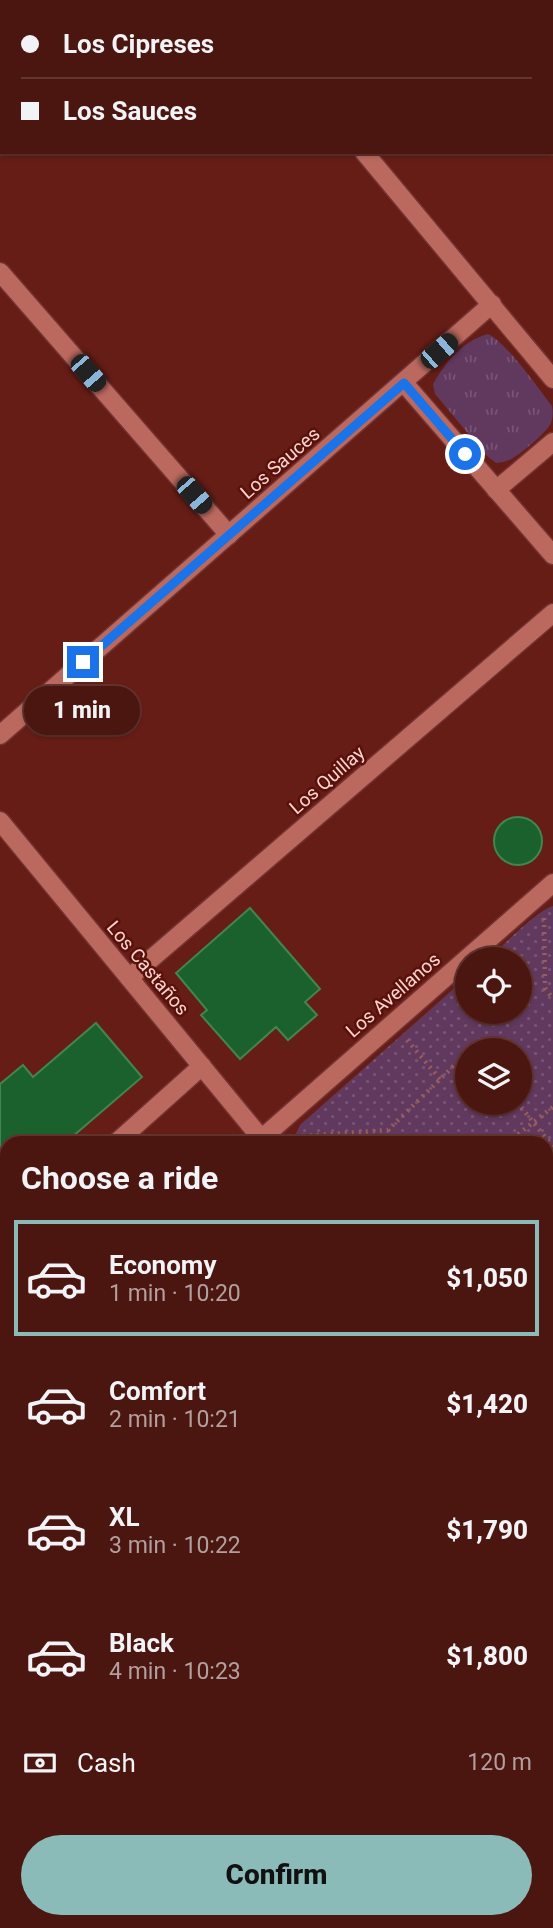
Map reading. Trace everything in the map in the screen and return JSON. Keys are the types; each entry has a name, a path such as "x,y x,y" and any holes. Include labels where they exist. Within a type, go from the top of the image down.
{"street":[{"path":"366,154 553,379"},
{"path":"0,272 229,535"},
{"name":"Los Sauces","path":"0,735 492,304"},
{"path":"404,383 553,555"},
{"path":"496,490 553,442"},
{"name":"Los Quillay","path":"129,978 553,612"},
{"name":"Los Castaños","path":"0,821 259,1136"},
{"name":"Los Avellanos","path":"269,1136 549,887"},
{"path":"124,1136 202,1066"}],"path":[{"path":"549,887 545,988 553,999"},
{"path":"393,1023 440,1079"},
{"path":"303,1136 388,1130 455,1065"},
{"path":"516,1136 553,1107"},
{"path":"527,1115 544,1136"},
{"path":"388,1130 393,1136"}],"green space":[{"path":"488,334 530,377 553,410 551,423 539,437 513,458 496,463 486,455 435,394 433,384 456,353 470,342"},
{"path":"553,906 553,1136 295,1136 300,1125 455,988 455,1024 532,1024 532,947 501,947 529,922"}],"building":[{"path":"518,817 527,818 535,824 541,832 541,850 535,858 527,864 518,865 509,864 501,858 495,850 494,841 495,832 501,824 509,818"},
{"path":"250,908 320,989 305,1002 317,1015 288,1040 276,1027 240,1059 201,1015 207,1010 176,973"},
{"path":"96,1023 142,1077 73,1136 0,1136 0,1084 23,1065 33,1077"}],"route":[{"path":"83,662 404,383 465,454"}]}
